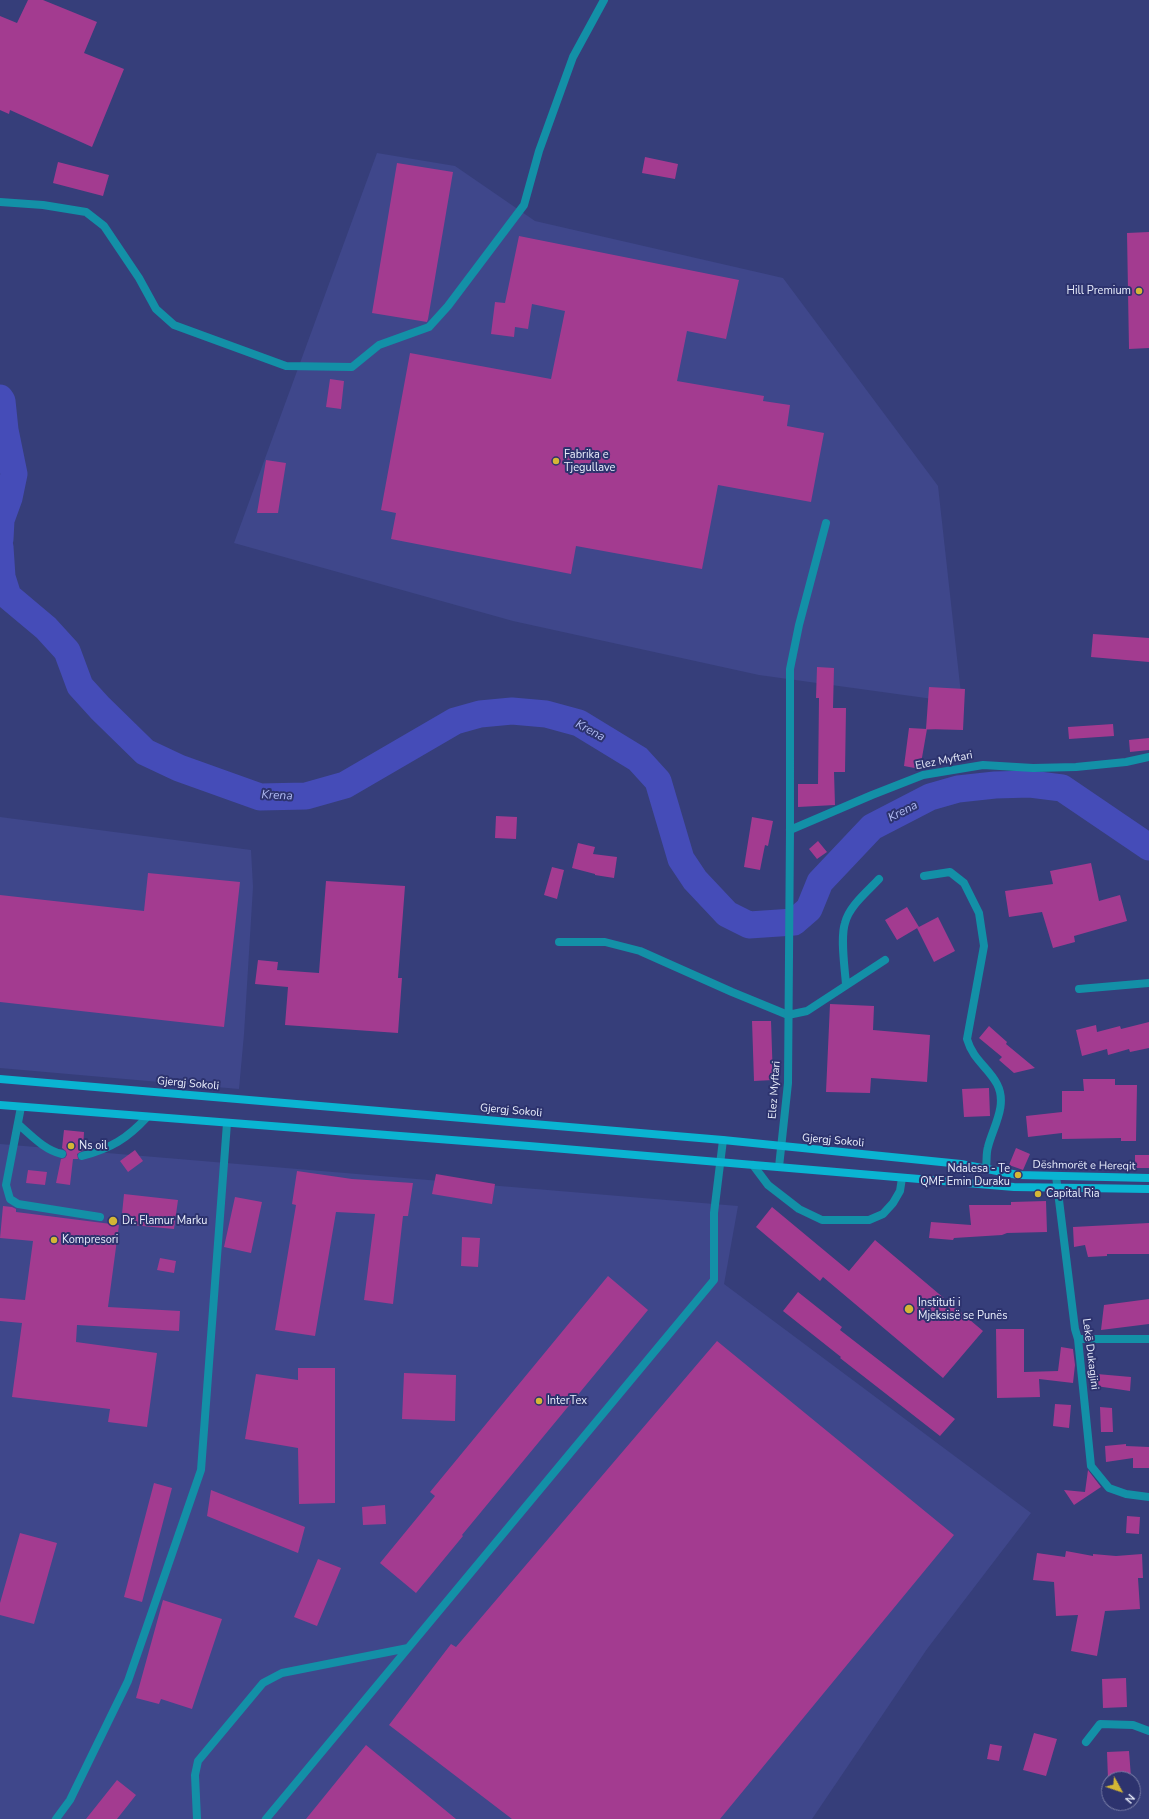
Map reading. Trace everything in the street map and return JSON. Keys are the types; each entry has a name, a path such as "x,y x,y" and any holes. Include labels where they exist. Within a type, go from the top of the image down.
{"main road":[{"name":"Gjergj Sokoli","path":"0,1079 723,1140 960,1164 1018,1175"},
{"path":"0,1105 720,1162 1014,1188 1149,1189"},
{"name":"Dëshmorët e Hereqit","path":"1018,1175 1149,1178"}],"street":[{"path":"0,202 43,205 86,212 104,226 139,278 156,309 174,325 286,366 352,367 379,345 429,327 448,306 524,205 539,151 573,57 604,0"},
{"path":"790,830 790,669 799,625 826,523"},
{"name":"Elez Myftari","path":"779,1167 788,1083 790,830 923,775 983,765 1033,768 1076,767 1126,762 1149,757"},
{"path":"924,876 950,872 964,883 979,912 984,946 967,1038 970,1049 997,1084 1000,1095 999,1118 988,1147 986,1168"},
{"path":"846,985 844,944 845,923 853,908 879,878"},
{"path":"559,942 605,942 640,951 788,1015 807,1011 885,960"},
{"path":"1078,989 1149,983"},
{"path":"21,1107 6,1185 10,1199 18,1204 100,1217"},
{"path":"82,1156 108,1148 121,1141 133,1132 146,1116"},
{"path":"56,1819 70,1800 128,1681 201,1470 227,1123"},
{"path":"18,1124 40,1143 56,1153 62,1154"},
{"path":"266,1819 714,1280 714,1213 723,1140"},
{"path":"753,1165 768,1185 800,1209 822,1220 869,1220 883,1214 893,1203 900,1191 902,1178"},
{"name":"Lekë Dukagjini","path":"1056,1176 1056,1188 1075,1329 1078,1339 1091,1466 1109,1488 1126,1494 1149,1497"},
{"path":"1078,1339 1149,1339"},
{"path":"197,1819 195,1775 198,1761 263,1683 282,1673 408,1648"},
{"path":"1086,1742 1100,1724 1133,1725 1149,1731"}],"shaded area":[{"path":"377,153 455,166 535,221 783,278 938,486 962,703 759,675 513,621 234,543"},
{"path":"0,817 251,850 253,887 239,1089 0,1068"},
{"path":"0,1144 738,1206 724,1284 1031,1513 927,1649 812,1819 0,1819"}],"building":[{"path":"28,0 43,0 97,22 84,53 124,69 92,147 10,110 9,114 0,110 0,16 17,23"},
{"path":"645,157 678,164 675,179 642,173"},
{"path":"58,162 109,175 103,196 53,183"},
{"path":"397,163 453,172 427,322 372,313"},
{"name":"Hill Premium","path":"1149,232 1149,348 1129,349 1127,233"},
{"path":"519,236 739,280 726,339 687,331 677,381 764,396 763,401 790,405 787,426 824,433 811,502 718,485 702,569 576,546 571,574 391,539 396,513 381,510 410,353 551,379 565,311 532,304 528,329 515,327 514,337 491,334 495,302 505,303"},
{"path":"330,379 344,381 341,409 326,407"},
{"path":"266,460 286,463 278,513 257,513"},
{"path":"1093,634 1149,638 1149,662 1091,657"},
{"path":"817,667 834,668 833,708 846,708 845,772 834,772 835,805 798,807 798,784 818,784 819,698 816,698"},
{"path":"929,687 965,689 963,730 926,729"},
{"path":"1113,724 1114,736 1069,739 1068,727"},
{"path":"909,728 927,729 920,769 904,766"},
{"path":"1149,738 1149,750 1130,752 1129,740"},
{"path":"496,816 517,817 516,839 495,838"},
{"path":"752,817 773,821 768,846 765,845 760,870 744,867"},
{"path":"818,841 827,852 817,859 809,849"},
{"path":"578,843 595,847 593,854 617,857 614,878 595,875 572,868"},
{"path":"1091,863 1099,901 1120,895 1127,921 1074,936 1075,942 1053,948 1042,912 1009,917 1005,891 1053,884 1050,871"},
{"path":"552,867 564,870 557,899 544,895"},
{"path":"148,873 240,882 224,1027 0,1002 0,895 144,911"},
{"path":"326,881 405,886 398,978 402,978 398,1033 285,1025 288,987 255,984 258,960 278,962 277,970 319,973"},
{"path":"907,907 919,927 897,940 885,920"},
{"path":"938,917 955,951 934,962 917,928"},
{"path":"830,1004 874,1006 873,1030 930,1035 927,1082 871,1078 870,1093 826,1092"},
{"path":"752,1021 771,1021 773,1080 754,1081"},
{"path":"1149,1022 1149,1048 1130,1052 1129,1049 1108,1055 1107,1049 1082,1056 1076,1030 1096,1025 1097,1032 1120,1026 1121,1029"},
{"path":"989,1026 1007,1042 1006,1044 1035,1068 1014,1073 999,1060 1002,1057 979,1038"},
{"path":"1083,1079 1115,1079 1115,1085 1137,1085 1136,1141 1121,1141 1121,1138 1062,1139 1062,1133 1028,1137 1026,1116 1062,1112 1062,1091 1084,1091"},
{"path":"989,1088 990,1116 964,1117 962,1089"},
{"path":"64,1130 84,1132 83,1150 77,1154 78,1159 73,1159 70,1185 56,1183 61,1159 65,1158 67,1155 66,1151 62,1148"},
{"path":"1016,1148 1030,1154 1023,1170 1009,1165"},
{"path":"135,1150 143,1161 128,1172 120,1161"},
{"path":"1135,1155 1149,1155 1149,1168 1135,1168"},
{"path":"28,1170 47,1172 45,1185 26,1183"},
{"path":"297,1171 352,1179 413,1183 408,1216 403,1216 393,1304 364,1300 375,1214 336,1212 315,1336 275,1330 296,1205 292,1204"},
{"path":"436,1174 495,1184 492,1204 432,1194"},
{"path":"124,1194 178,1200 174,1229 121,1224"},
{"path":"235,1197 262,1202 251,1253 224,1247"},
{"path":"1046,1201 1047,1232 1007,1233 1002,1235 954,1238 953,1240 929,1238 931,1222 971,1225 969,1205 1011,1205 1011,1202"},
{"path":"3,1206 12,1207 16,1209 16,1212 119,1225 108,1307 180,1311 179,1331 77,1325 76,1342 157,1353 147,1427 108,1422 110,1409 12,1397 22,1323 0,1321 0,1298 25,1300 33,1241 0,1238"},
{"name":"Instituti i Mjeksisë se Punës","path":"772,1207 849,1271 875,1240 983,1331 943,1378 823,1277 820,1281 756,1227"},
{"path":"1149,1223 1149,1254 1107,1254 1107,1256 1088,1257 1085,1245 1074,1247 1073,1227"},
{"path":"462,1237 480,1238 478,1267 461,1266"},
{"path":"160,1258 176,1261 174,1273 157,1270"},
{"name":"InterTex","path":"608,1276 648,1310 416,1593 380,1563 435,1496 430,1492"},
{"path":"798,1292 842,1327 840,1330 955,1419 940,1436 840,1358 841,1357 783,1311"},
{"path":"1149,1299 1149,1324 1101,1330 1104,1305"},
{"path":"996,1329 1024,1329 1024,1372 1058,1371 1061,1347 1073,1349 1075,1365 1073,1383 1039,1379 1040,1397 997,1398"},
{"path":"717,1341 954,1535 720,1819 512,1819 389,1725 451,1644 456,1647"},
{"path":"298,1368 335,1368 335,1503 299,1504 298,1448 245,1439 256,1374 298,1380"},
{"path":"404,1373 456,1375 455,1421 402,1419"},
{"path":"1097,1374 1131,1377 1130,1391 1096,1386"},
{"path":"1055,1404 1071,1405 1069,1428 1053,1426"},
{"path":"1100,1407 1112,1408 1113,1432 1101,1432"},
{"path":"1126,1444 1126,1446 1149,1447 1149,1468 1133,1468 1133,1458 1106,1462 1105,1446"},
{"path":"1088,1470 1101,1487 1074,1505 1064,1490 1085,1492"},
{"path":"154,1483 172,1488 142,1602 124,1597"},
{"path":"211,1490 305,1527 298,1553 207,1516"},
{"path":"385,1505 386,1524 363,1525 362,1507"},
{"path":"1127,1516 1140,1517 1139,1534 1126,1533"},
{"path":"20,1533 57,1543 34,1624 0,1615 0,1603"},
{"path":"1066,1551 1093,1556 1093,1554 1116,1556 1142,1554 1143,1578 1138,1578 1140,1609 1105,1611 1097,1656 1071,1651 1078,1615 1056,1616 1054,1582 1033,1580 1037,1553 1065,1557"},
{"path":"318,1559 341,1568 317,1626 294,1617"},
{"path":"163,1600 222,1619 192,1709 161,1699 159,1704 136,1698"},
{"path":"1126,1678 1127,1707 1103,1708 1102,1679"},
{"path":"1034,1733 1057,1739 1046,1776 1023,1770"},
{"path":"990,1744 1002,1746 999,1761 987,1759"},
{"path":"366,1745 456,1819 306,1819"},
{"path":"1129,1751 1131,1771 1108,1771 1107,1752"},
{"path":"117,1780 136,1795 117,1819 86,1819"}],"waterway":[{"name":"Krena","path":"0,398 2,401 5,430 14,474 9,498 1,520 0,539"},
{"name":"Krena","path":"0,547 2,577 8,596 46,628 67,651 80,686 145,752 179,768 260,797 306,796 345,785 455,721 480,714 512,711 546,714 579,723 638,759 658,781 681,859 695,880 727,914 749,925 794,922 809,909 820,882 872,827 930,797 958,789 995,785 1030,784 1062,788 1149,847"}],"place":[{"name":"Hill Premium","path":"1139,291"},
{"name":"Fabrika e Tjegullave","path":"556,461"},
{"name":"Ns oil","path":"71,1146"},
{"name":"Ndalesa - Te QMF Emin Duraku","path":"1018,1175"},
{"name":"Capital Ria","path":"1038,1194"},
{"name":"Dr. Flamur Marku","path":"113,1221"},
{"name":"Kompresori","path":"54,1240"},
{"name":"Instituti i Mjeksisë se Punës","path":"909,1309"},
{"name":"InterTex","path":"539,1401"}]}
